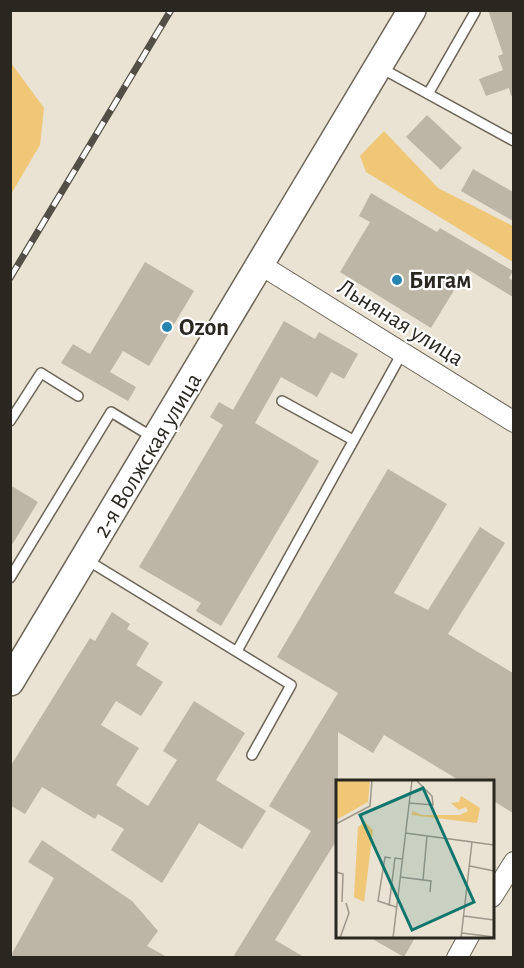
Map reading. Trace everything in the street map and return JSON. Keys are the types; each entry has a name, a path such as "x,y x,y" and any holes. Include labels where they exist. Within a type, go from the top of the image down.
{"street":[{"name":"2-я Волжская улица","path":"10,682 412,10"},
{"name":"Льняная улица","path":"261,265 513,422"},
{"path":"494,894 513,862"},
{"path":"457,957 468,938"}],"lane":[{"path":"428,94 475,12"},
{"path":"378,67 513,141"},
{"path":"237,651 402,353"},
{"path":"10,421 40,373 78,396"},
{"path":"282,401 353,440"},
{"path":"10,578 111,412 156,440"},
{"path":"84,559 291,685 252,755"}],"shaded area":[{"path":"11,63 44,108 40,145 11,194"},
{"path":"384,131 438,188 513,226 513,262 366,172 360,156"}],"building":[{"path":"488,10 513,10 513,95 511,96 509,88 486,96 479,79 503,70 498,56 503,54"},
{"path":"427,115 462,148 441,170 406,137"},
{"path":"473,169 513,192 513,221 461,191"},
{"path":"371,193 437,232 440,228 513,271 509,278 513,281 513,297 467,269 431,328 340,272 370,222 359,216"},
{"path":"145,262 194,291 149,366 123,351 110,372 136,387 128,401 61,363 73,344 90,354"},
{"path":"284,321 315,339 319,332 358,354 344,379 331,372 317,397 281,377 255,423 319,461 221,626 196,611 201,603 139,567 223,425 210,417 219,402 233,410"},
{"path":"388,469 447,504 394,593 428,610 480,527 505,543 448,634 513,673 513,813 494,801 494,780 459,780 384,735 373,753 338,732 336,841 275,940 304,957 233,957 311,831 269,806 338,693 277,657"},
{"path":"10,485 38,502 10,548"},
{"path":"112,612 130,624 127,629 149,643 136,665 163,682 141,716 116,701 101,725 139,748 116,785 148,806 177,760 163,751 194,701 245,733 216,780 266,811 242,849 199,823 162,883 111,850 124,829 98,814 95,819 42,787 25,814 10,805 10,767 90,638 95,641"},
{"path":"42,840 132,901 158,931 147,946 167,957 10,957 54,878 28,862"},
{"path":"371,938 415,938 404,957"}],"railway":[{"path":"10,278 171,10"}],"place":[{"name":"Бигам","path":"397,280"},
{"name":"Ozon","path":"167,327"}]}
